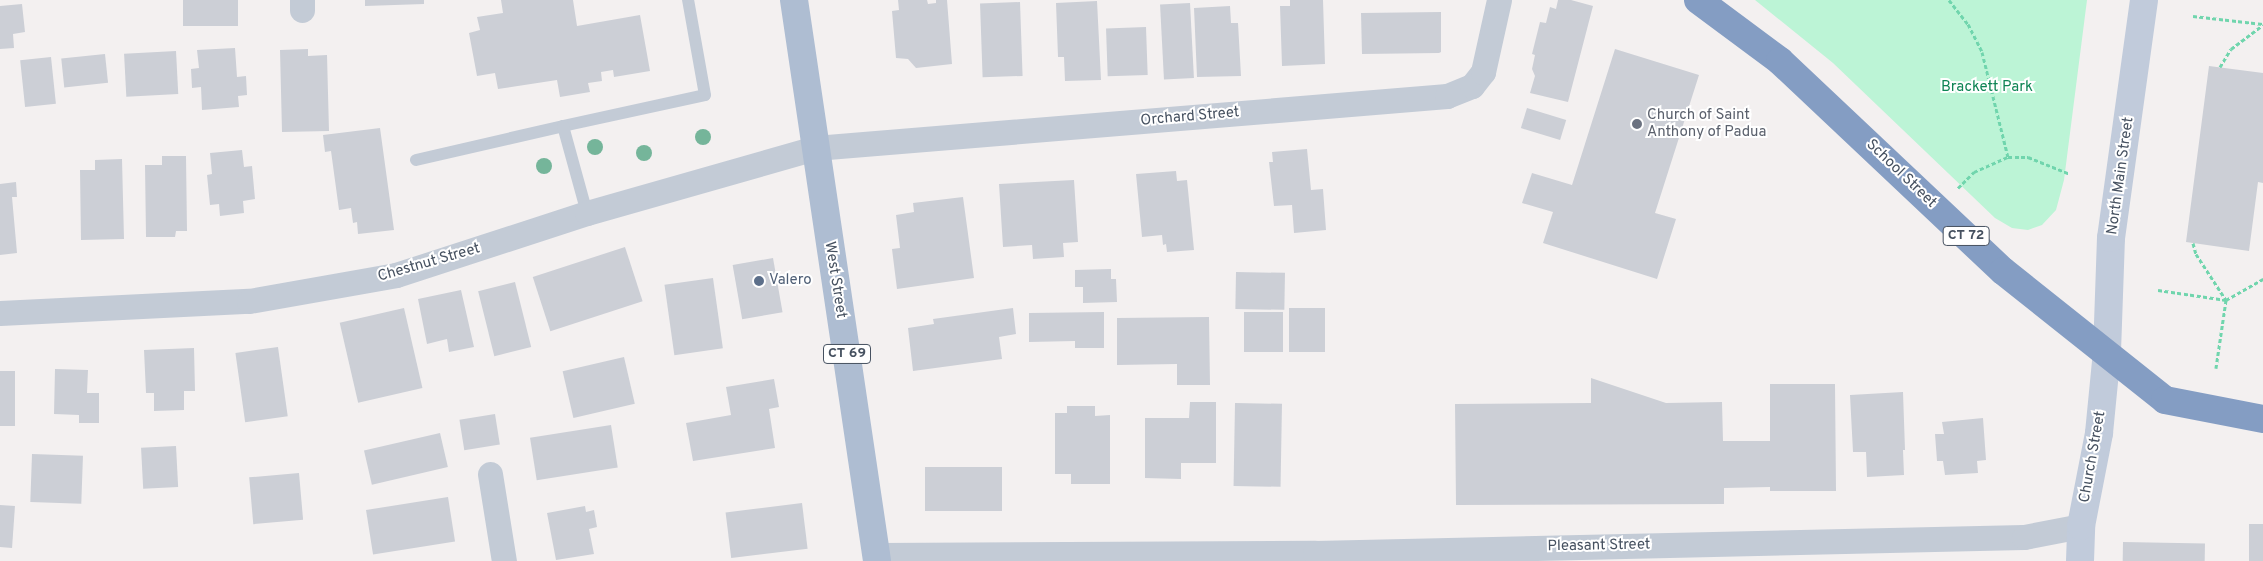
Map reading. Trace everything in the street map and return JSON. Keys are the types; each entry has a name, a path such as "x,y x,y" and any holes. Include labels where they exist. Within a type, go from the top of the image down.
{"highway":[{"name":"School Street","path":"1698,0 1780,61 2004,271 2165,400 2263,419"}],"main road":[{"name":"West Street","path":"794,0 877,558"}],"street":[{"name":"Orchard Street","path":"816,148 1447,96 1472,86 1483,72 1499,0"},
{"name":"North Main Street","path":"2107,352 2112,238 2144,0"},
{"name":"Chestnut Street","path":"0,313 249,301 396,275 587,213 816,148"},
{"name":"Church Street","path":"2080,561 2081,526 2098,434 2107,352"},
{"path":"490,474 504,561"},
{"name":"Pleasant Street","path":"877,558 1315,553 2004,538 2024,537 2081,526"}],"lane":[{"path":"416,160 705,95 688,0"},
{"path":"563,126 587,213"}],"path":[{"path":"1949,0 1968,24 1982,52 2008,158"},
{"path":"2193,16 2263,24"},
{"path":"2220,67 2231,49 2263,24"},
{"path":"1956,190 1974,172 2008,158 2028,157 2070,174"},
{"path":"2193,244 2196,254 2226,300 2216,368"},
{"path":"2158,290 2226,300 2263,279"}],"green space":[{"name":"Brackett Park","path":"1755,0 2087,0 2064,180 2056,210 2042,225 2028,230 2012,228 1995,218 1833,63"}],"building":[{"path":"183,0 238,0 238,26 183,26"},
{"path":"365,0 424,0 424,4 365,6"},
{"path":"501,0 573,0 577,26 640,15 650,71 614,77 613,70 601,72 602,81 588,83 590,92 560,97 557,80 498,89 495,73 477,76 469,33 480,30 477,17 503,13"},
{"path":"898,0 927,0 928,4 936,3 936,0 947,0 952,64 916,68 908,59 896,58 892,11 899,10"},
{"path":"1290,0 1323,0 1325,64 1282,66 1280,6 1290,6"},
{"path":"1558,0 1571,0 1593,6 1568,102 1530,93 1535,76 1532,69 1535,55 1532,54 1540,22 1546,23 1550,7 1556,9"},
{"path":"1097,1 1101,80 1065,81 1064,57 1058,57 1056,3"},
{"path":"1020,2 1023,76 983,77 980,3"},
{"path":"1190,3 1194,78 1164,79 1160,5"},
{"path":"22,4 25,32 13,34 14,48 0,49 0,6"},
{"path":"1230,6 1231,23 1238,23 1241,76 1197,77 1194,8"},
{"path":"1441,12 1441,52 1362,54 1361,13"},
{"path":"1146,27 1148,75 1108,76 1106,28"},
{"path":"235,48 237,77 246,76 247,95 238,96 239,107 202,110 201,87 192,88 191,69 199,68 197,50"},
{"path":"308,49 308,56 327,55 329,131 282,132 280,50"},
{"name":"Church of Saint Anthony of Padua","path":"1615,49 1699,75 1655,213 1676,219 1657,279 1543,243 1553,212 1522,203 1532,173 1572,185"},
{"path":"176,51 178,94 126,97 124,54"},
{"path":"105,54 108,83 64,87 61,59"},
{"path":"51,57 56,104 25,107 20,60"},
{"path":"2209,66 2263,73 2263,183 2258,182 2249,251 2186,242"},
{"path":"1527,108 1566,120 1560,140 1521,128"},
{"path":"380,128 394,230 358,234 357,222 353,223 351,208 339,210 331,151 325,152 323,135"},
{"path":"1307,149 1311,190 1323,189 1326,230 1294,233 1292,205 1274,206 1269,162 1273,162 1272,152"},
{"path":"242,150 244,167 252,166 255,199 243,201 244,213 220,216 219,204 210,205 207,175 212,174 210,153"},
{"path":"162,156 186,156 187,231 176,231 175,237 146,237 145,165 162,165"},
{"path":"122,159 124,239 81,240 80,170 95,170 95,160"},
{"path":"1176,171 1177,181 1187,180 1194,250 1167,252 1166,244 1163,245 1162,235 1142,237 1136,174"},
{"path":"1074,180 1078,242 1063,243 1064,257 1033,259 1032,245 1003,247 999,184"},
{"path":"16,182 17,197 12,197 17,253 0,255 0,184"},
{"path":"963,197 974,278 897,289 892,249 900,248 896,215 914,212 913,203"},
{"path":"625,247 643,301 550,331 533,277"},
{"path":"773,258 783,312 742,319 733,265"},
{"path":"1111,269 1111,279 1116,279 1117,302 1083,303 1083,287 1075,287 1075,270"},
{"path":"1236,272 1285,273 1284,310 1235,309"},
{"path":"713,278 723,348 674,355 664,285"},
{"path":"515,282 531,347 494,356 478,291"},
{"path":"461,290 474,347 449,352 447,339 427,344 418,299"},
{"path":"404,308 422,388 358,403 340,323"},
{"path":"1013,308 1016,334 999,337 1002,359 913,371 908,328 934,324 933,319"},
{"path":"1289,308 1325,308 1325,352 1289,352"},
{"path":"1104,312 1104,348 1075,348 1075,341 1029,342 1029,313"},
{"path":"1244,312 1283,312 1283,352 1244,352"},
{"path":"1209,317 1210,385 1177,385 1177,364 1117,365 1117,318"},
{"path":"278,347 288,416 245,422 235,353"},
{"path":"194,348 195,391 184,391 184,410 154,411 154,393 146,393 144,350"},
{"path":"624,357 635,404 573,418 563,371"},
{"path":"55,369 88,370 87,393 99,393 99,423 79,423 79,415 54,414"},
{"path":"0,371 15,371 15,426 0,426"},
{"path":"1591,378 1666,403 1722,402 1723,441 1770,441 1770,384 1835,384 1836,491 1770,491 1770,487 1724,488 1724,504 1456,505 1455,404 1591,403"},
{"path":"774,379 779,407 769,409 775,448 693,461 686,423 731,415 726,387"},
{"path":"1903,392 1904,475 1867,477 1866,452 1853,452 1850,395"},
{"path":"1190,402 1216,402 1216,463 1181,463 1181,479 1145,478 1145,418 1189,418"},
{"path":"1235,403 1282,404 1281,487 1234,486"},
{"path":"1067,406 1095,406 1095,416 1110,415 1110,484 1071,484 1071,474 1055,474 1055,413 1067,413"},
{"path":"495,414 500,445 464,450 459,420"},
{"path":"1983,418 1986,460 1977,461 1978,473 1945,475 1943,461 1937,461 1935,434 1944,434 1942,422"},
{"path":"611,425 618,467 537,480 530,438"},
{"path":"440,433 448,467 372,485 364,451"},
{"path":"176,446 178,487 143,489 141,448"},
{"path":"32,454 83,456 81,504 30,502"},
{"path":"925,467 1002,467 1002,511 925,511"},
{"path":"299,473 303,520 253,524 249,477"},
{"path":"448,497 455,541 373,554 366,510"},
{"path":"802,503 808,549 731,558 726,512"},
{"path":"0,505 15,506 12,548 0,547"},
{"path":"585,506 586,512 594,510 597,527 589,529 594,554 556,560 547,513"},
{"path":"2249,524 2263,524 2263,561 2249,561"},
{"path":"2123,542 2205,543 2205,561 2123,561"}],"place":[{"name":"Church of Saint Anthony of Padua","path":"1637,124"},
{"name":"Valero","path":"759,281"}]}
